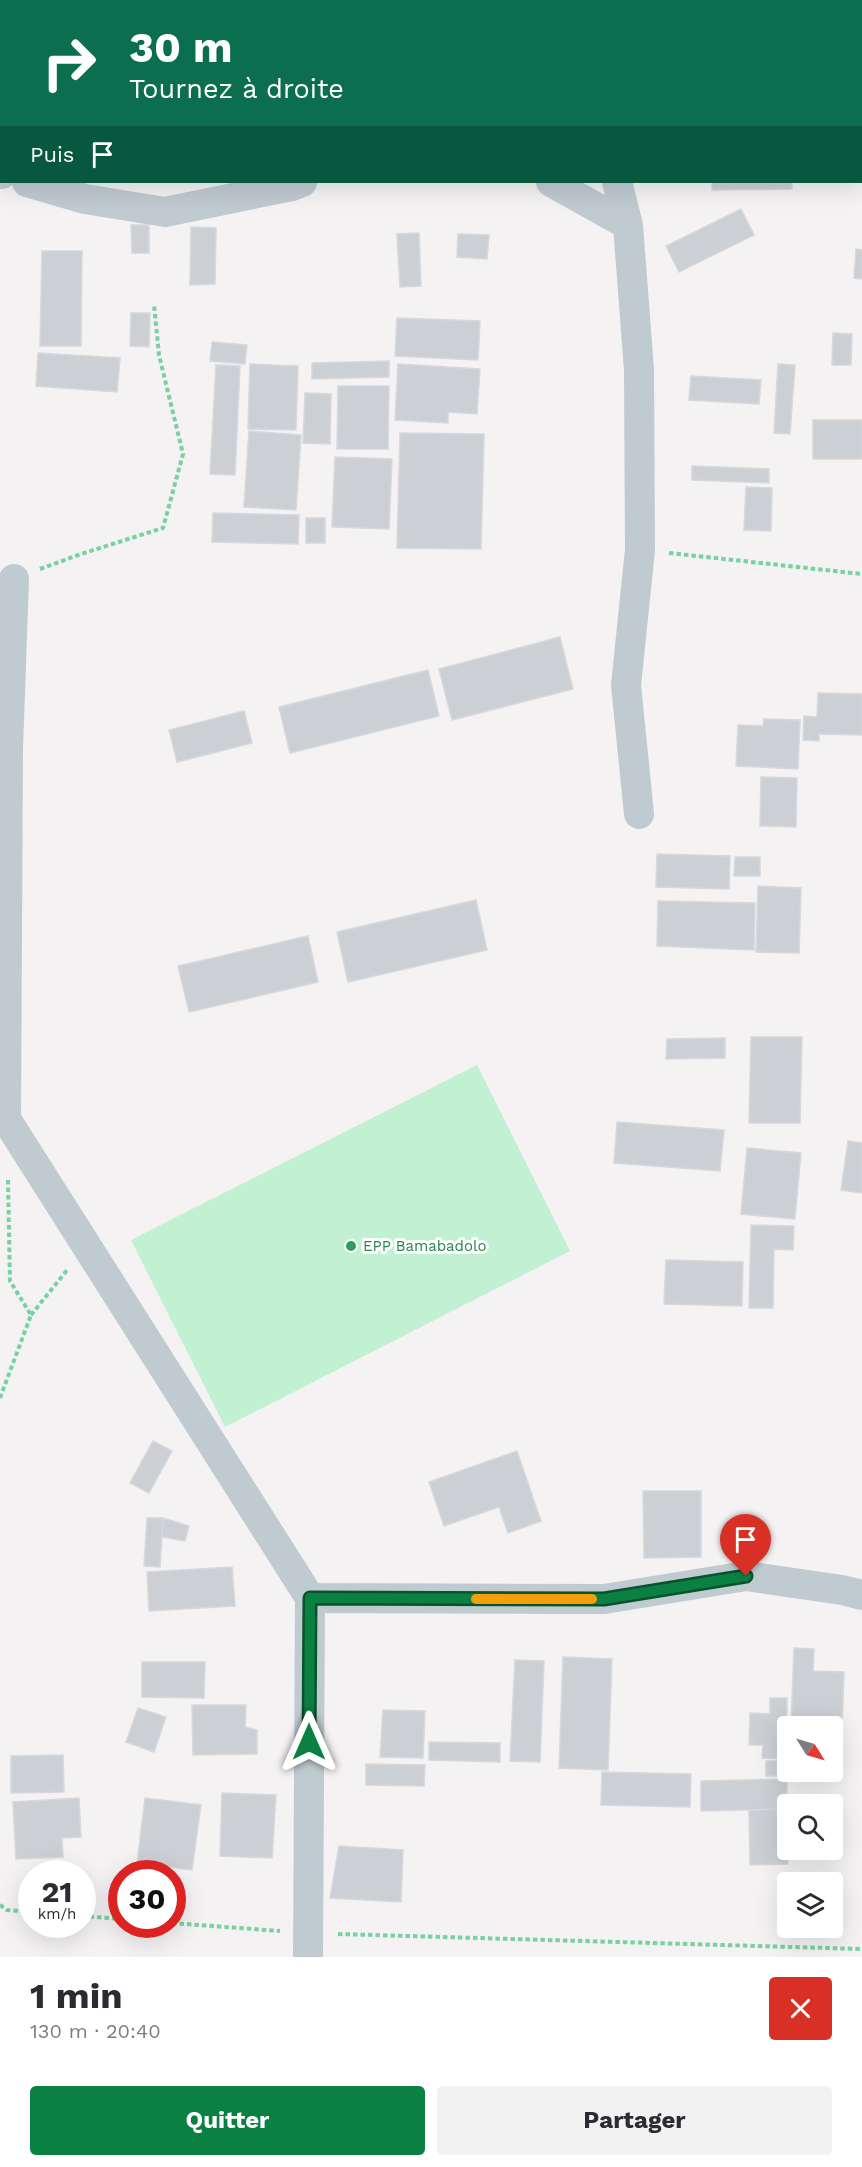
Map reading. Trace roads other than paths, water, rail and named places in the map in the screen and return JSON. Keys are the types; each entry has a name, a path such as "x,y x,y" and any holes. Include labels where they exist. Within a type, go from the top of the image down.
{"street":[{"path":"30,183 85,199 144,195 165,212 300,183"},
{"path":"553,183 628,225"},
{"path":"617,183 628,225 639,370 640,550 626,685 639,814"},
{"path":"14,579 4,737 6,1119 310,1598 308,1945"},
{"path":"310,1598 604,1599 746,1576 862,1595"}],"place":[{"name":"EPP Bamabadolo","path":"351,1246"}]}
